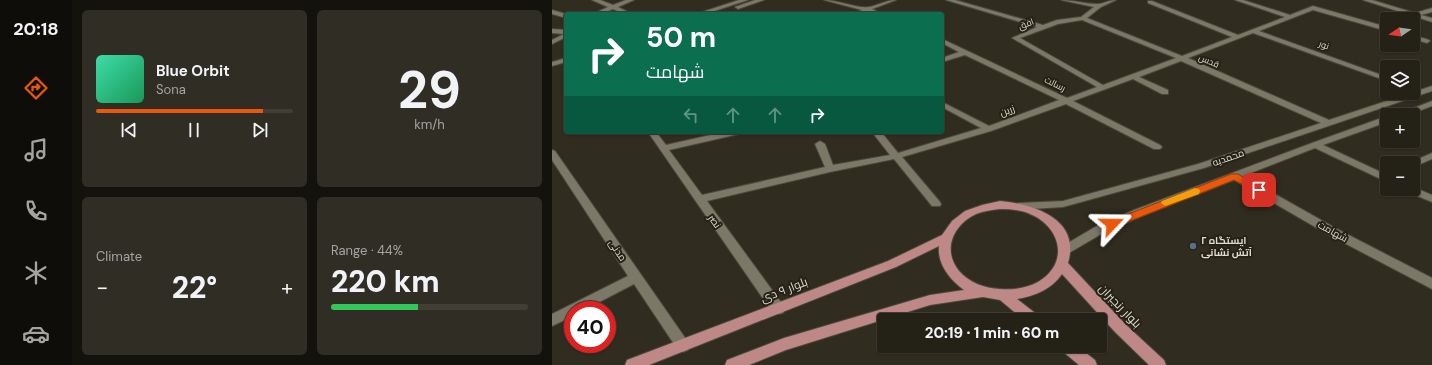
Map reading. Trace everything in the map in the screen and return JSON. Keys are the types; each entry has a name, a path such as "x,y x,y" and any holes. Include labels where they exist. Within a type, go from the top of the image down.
{"main road":[{"path":"1000,206 1018,207 1036,212 1051,222 1061,235 1065,250 1062,265 1054,277 1040,287 1023,293 1003,295 984,292 968,285 955,275 947,263 944,251 946,238 954,225 966,215 982,208 1000,206"},
{"name":"بلوار ۹ دی","path":"632,365 892,264 946,238"},
{"name":"بلوار رنجبران","path":"1062,265 1120,328 1159,365"},
{"path":"732,365 784,344 930,300 984,292"},
{"path":"1003,295 1025,313"},
{"path":"1075,353 1090,365"}],"street":[{"path":"595,0 625,12"},
{"path":"601,12 631,0"},
{"path":"706,12 745,0"},
{"path":"722,12 761,0"},
{"path":"828,0 874,12"},
{"path":"859,12 893,0"},
{"path":"949,0 1042,27"},
{"path":"1064,0 1099,6"},
{"name":"افق","path":"1102,87 1015,38 1057,22 1083,18 1099,6 1113,0"},
{"path":"1238,0 1291,17"},
{"path":"1366,0 1405,12"},
{"path":"1150,2 1238,37"},
{"name":"زرین","path":"699,199 830,169 897,156 988,129 1313,8 1380,27"},
{"path":"1420,14 1432,10"},
{"path":"552,12 564,15"},
{"path":"1420,16 1432,20"},
{"name":"قدس","path":"1083,18 1181,58 1328,123"},
{"path":"552,31 564,34"},
{"name":"نور","path":"1253,31 1380,76"},
{"path":"552,42 564,35"},
{"path":"1420,39 1427,41"},
{"name":"رسالت","path":"944,42 1158,148"},
{"path":"944,59 966,52"},
{"path":"552,58 564,55"},
{"path":"552,64 564,61"},
{"path":"1132,76 1165,92"},
{"name":"محمدیه","path":"1420,90 1432,88"},
{"name":"محمدیه","path":"1018,207 1063,204 1201,166 1328,123 1390,100"},
{"path":"1419,108 1432,103"},
{"path":"944,105 988,129"},
{"name":"محمدیه","path":"1065,250 1099,230 1315,145 1380,122"},
{"name":"نصر","path":"654,134 778,309"},
{"path":"665,148 727,134"},
{"path":"878,134 936,204"},
{"path":"820,144 830,169"},
{"path":"1315,145 1380,174"},
{"name":"مدنی","path":"552,153 683,346"},
{"path":"1420,161 1432,156"},
{"name":"شهامت","path":"1235,176 1333,232 1432,284"},
{"path":"1420,194 1432,200"},
{"path":"552,320 637,277"}],"slow traffic":[{"path":"1165,203 1195,191"}],"place":[{"name":"ایستگاه ۲ آتش نشانی","path":"1193,246"}],"route":[{"path":"1112,224 1235,176 1259,190"}]}
